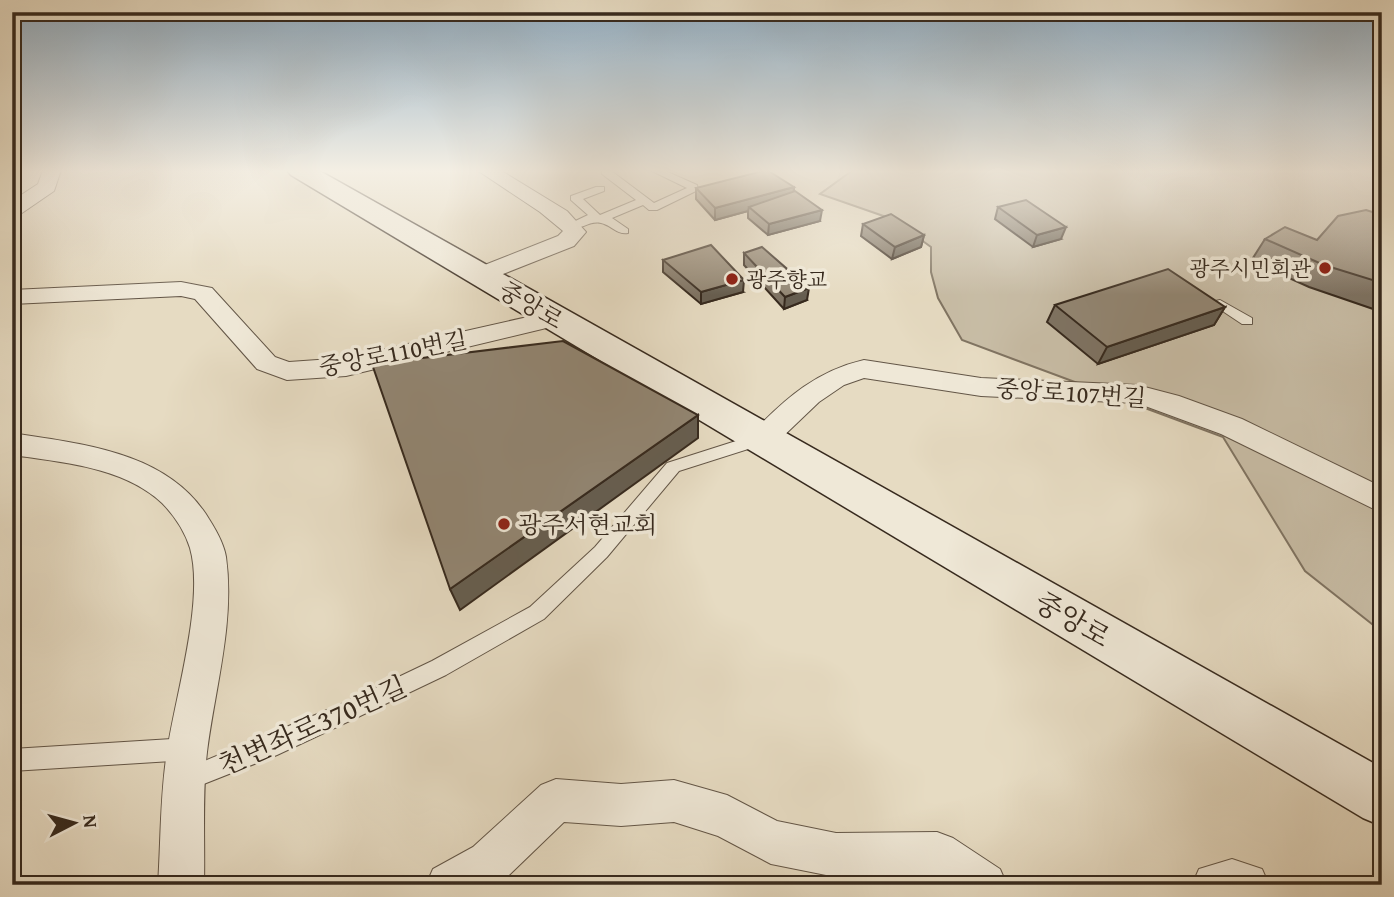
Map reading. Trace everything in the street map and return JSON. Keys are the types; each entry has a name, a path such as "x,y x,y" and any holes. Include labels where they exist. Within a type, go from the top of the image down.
{"main road":[{"name":"중앙로","path":"372,212 1382,799"}],"street":[{"path":"480,275 566,241 573,229 548,212"},
{"name":"중앙로110번길","path":"12,297 181,289 203,293 266,363 287,371 346,367 554,319"},
{"name":"중앙로107번길","path":"764,438 797,405 827,382 850,371 864,369 981,387 1137,394 1208,417 1382,501"},
{"name":"천변좌로370번길","path":"12,444 113,464 152,481 172,494 202,536 209,555 208,608 199,690 186,765 181,885"},
{"path":"449,885 489,863 556,800 621,805 674,801 727,817 771,842 836,855 937,854 984,885"}],"lane":[{"path":"593,212 624,231"},
{"path":"573,229 614,212"},
{"path":"1194,311 1220,303 1247,321"},
{"name":"천변좌로370번길","path":"12,760 186,765 269,747 439,668 537,613 601,552 673,467 764,438"}],"shaded area":[{"path":"871,212 1382,212 1382,632 1305,571 1223,437 962,340 938,298 931,272 931,247 892,219"}],"building":[{"path":"755,212 815,212 769,224"},
{"path":"1005,212 1044,212 1066,227 1037,235"},
{"path":"1357,212 1382,215 1382,283 1324,265 1265,239 1285,227 1317,240 1338,216"},
{"path":"891,214 924,235 895,247 863,224"},
{"path":"711,245 744,280 701,292 663,260"},
{"path":"762,247 809,288 785,297 744,253"},
{"path":"1168,269 1225,307 1107,347 1055,305"},
{"name":"광주서현교회","path":"563,341 698,415 450,589 372,364"}],"place":[{"name":"광주시민회관","path":"1325,268"},
{"name":"광주향교","path":"732,279"},
{"name":"광주서현교회","path":"504,524"}]}
